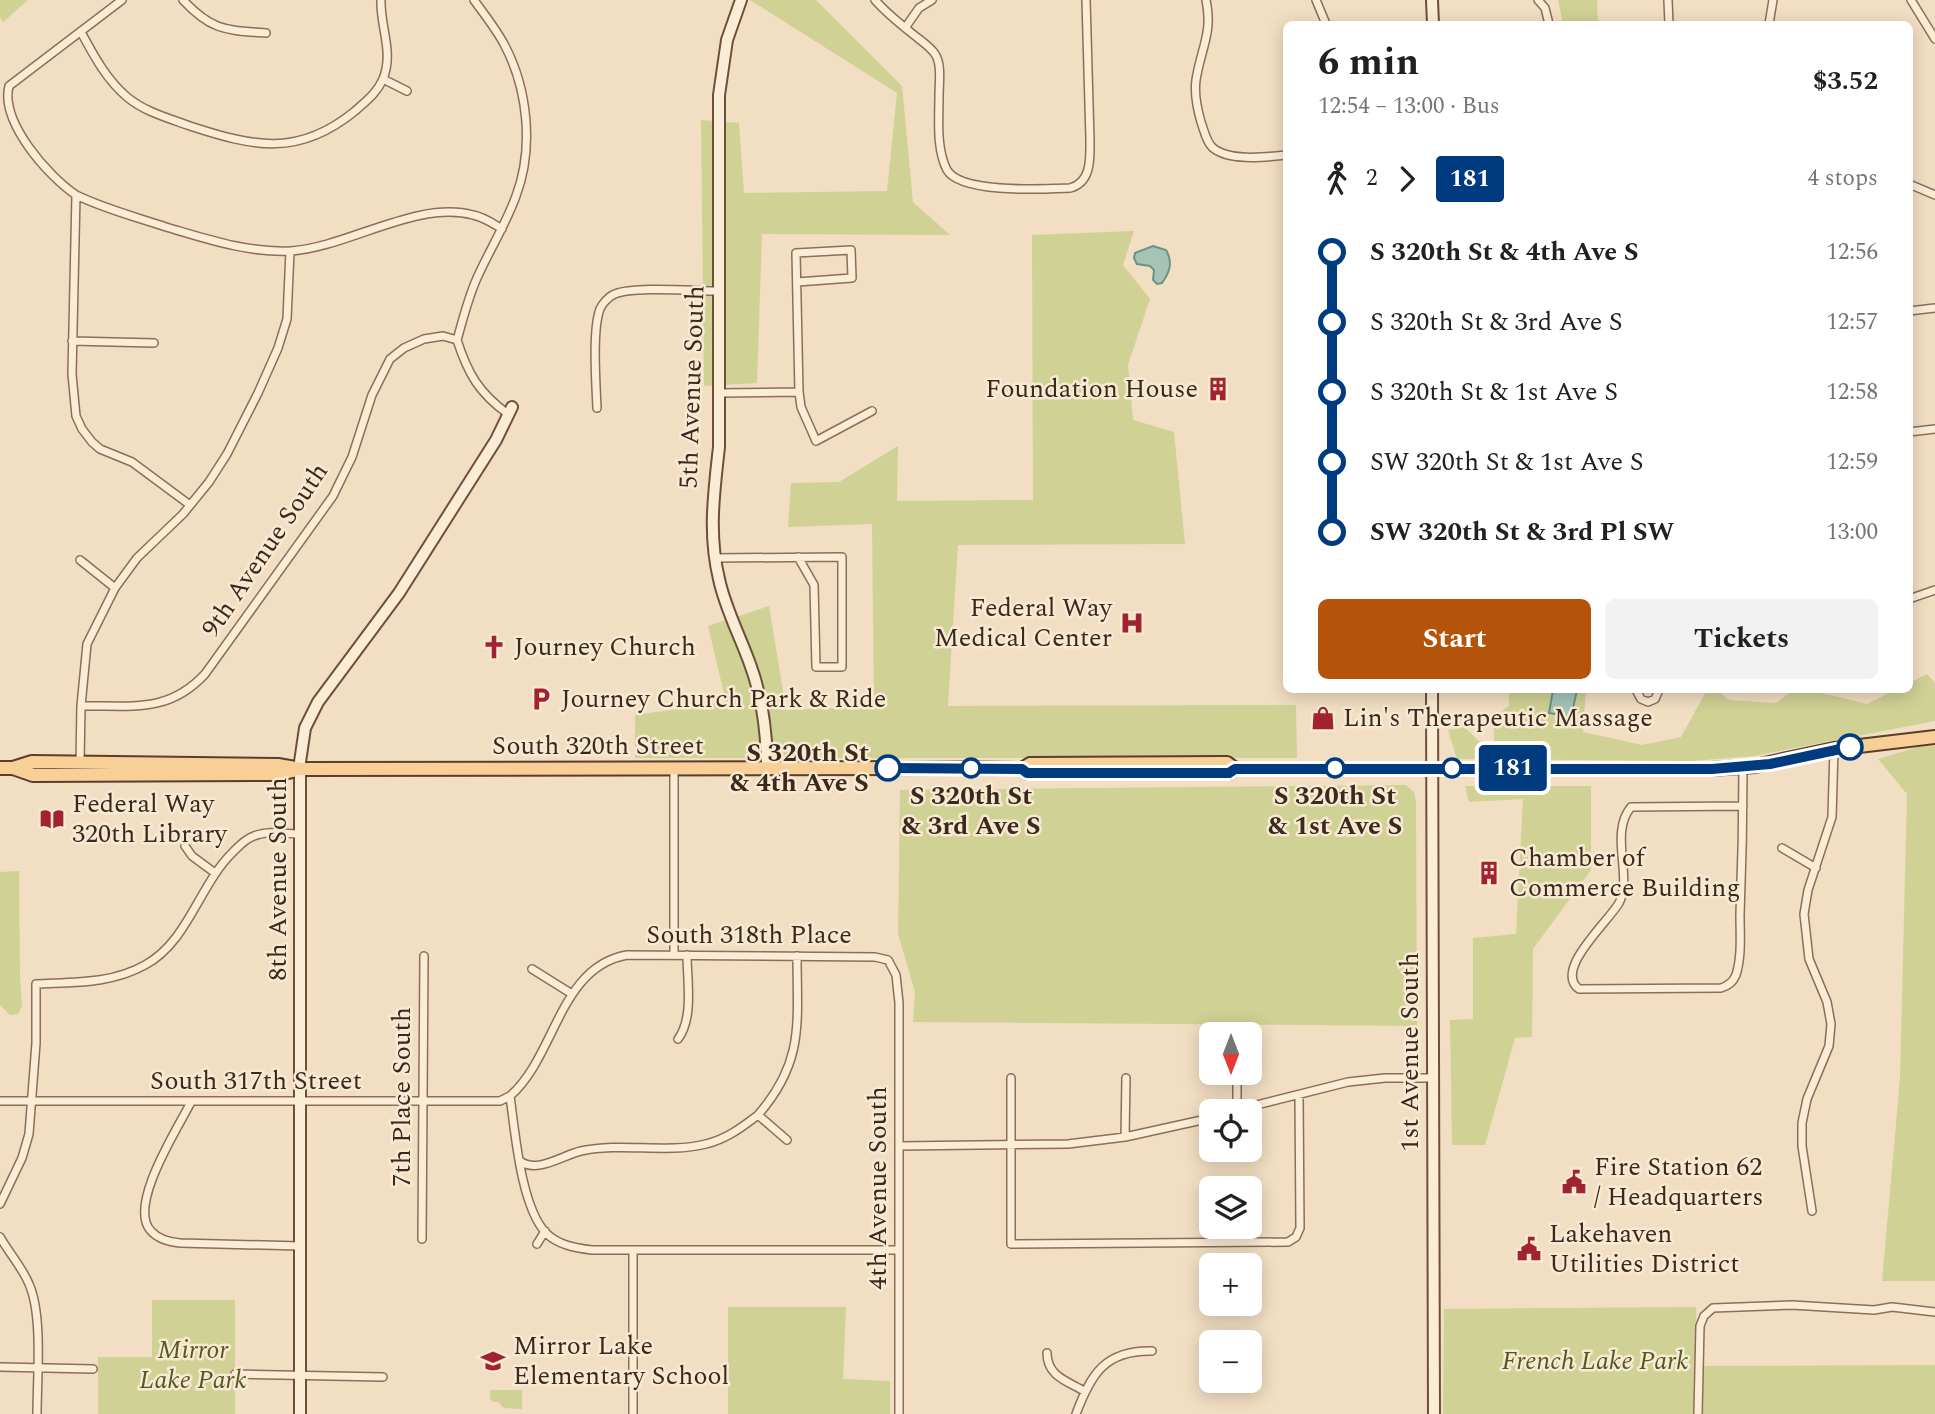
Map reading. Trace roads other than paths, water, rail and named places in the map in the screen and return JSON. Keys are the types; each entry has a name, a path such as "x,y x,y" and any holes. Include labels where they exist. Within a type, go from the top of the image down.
{"main road":[{"name":"South 320th Street","path":"11,769 32,762 278,765 300,769 1022,769 1031,764 1227,763 1235,769 1640,770 1743,768 1834,749 1935,737"},
{"path":"116,774 123,769 172,769 194,765"},
{"name":"South 320th Street","path":"11,769 33,775 279,774 300,769"}],"street":[{"path":"122,0 9,86 1,103 8,128 50,176 76,195 115,211 231,246 289,251 341,241 404,219 442,214 470,214 502,229"},
{"path":"183,0 203,20 216,27 266,33"},
{"path":"81,32 98,63 118,88 158,115 244,143 287,144 325,131 345,119 369,99 383,79 388,50 381,0"},
{"path":"474,0 504,44 517,78 526,121 526,142 523,171 516,196 476,281 457,340 473,379 482,392 510,410"},
{"name":"5th Avenue South","path":"741,0 727,40 719,95 719,447 711,529 719,581 760,695 767,744 767,769"},
{"path":"875,0 934,52 937,59 940,132 947,169 962,183 1003,188 1070,188 1083,182 1090,161 1086,0"},
{"path":"905,28 919,8 932,0"},
{"path":"1206,0 1209,27 1195,96 1208,141 1219,151 1238,156 1263,158 1283,155"},
{"path":"1316,0 1325,21"},
{"path":"1432,0 1433,21"},
{"path":"1538,0 1545,8 1548,21"},
{"path":"1668,0 1669,21"},
{"path":"1770,21 1773,0"},
{"path":"1911,0 1935,39"},
{"path":"383,79 407,91"},
{"path":"1913,186 1935,195"},
{"path":"76,195 72,341 72,384 76,416 86,436 100,449 132,462 190,505"},
{"path":"797,282 852,278 851,250 796,253 799,391 801,407 816,441 872,411"},
{"path":"80,764 81,705 87,643 115,588 146,547 190,505 226,454 258,393 284,332 289,304 289,251"},
{"path":"597,408 595,348 599,310 605,301 614,294 634,291 718,291"},
{"path":"1913,311 1935,308"},
{"name":"9th Avenue South","path":"81,705 161,704 182,695 205,674 332,496 352,457 372,395 390,359 404,348 424,339 443,336 457,340"},
{"path":"72,341 154,343"},
{"path":"719,393 799,391"},
{"name":"8th Avenue South","path":"300,1414 301,747 305,728 318,702 399,593 496,440 510,410"},
{"path":"1913,432 1935,429"},
{"path":"715,558 798,557 842,557 842,667 816,667 814,585 798,557"},
{"path":"80,560 115,588"},
{"path":"1913,598 1935,590"},
{"name":"1st Avenue South","path":"1432,693 1434,1414"},
{"path":"1637,693 1640,699 1648,702 1655,699 1658,693"},
{"path":"1812,1211 1802,1146 1802,1123 1807,1099 1829,1046 1831,1024 1827,1002 1811,964 1805,941 1805,902 1832,817 1834,749"},
{"path":"1743,768 1743,806 1738,967 1729,985 1713,988 1579,989 1573,984 1572,969 1621,899 1622,832 1627,813 1632,807 1743,806"},
{"path":"674,769 674,956"},
{"path":"0,1204 25,1150 31,1124 36,1043 36,984 105,981 147,964 161,954 183,926 226,859 252,836 263,833 301,834"},
{"path":"185,846 192,856 215,873"},
{"path":"1782,848 1816,868"},
{"name":"South 318th Place","path":"572,994 582,980 605,961 627,955 875,957 884,958 892,964"},
{"name":"7th Place South","path":"422,1239 424,956"},
{"path":"677,1039 686,1019 687,956"},
{"path":"520,1160 526,1165 534,1166 602,1147 696,1146 722,1139 758,1115 789,1070 794,1050 797,1024 797,956"},
{"name":"4th Avenue South","path":"892,964 898,991 899,1414"},
{"path":"532,969 572,994 528,1077 510,1096 531,1208 545,1231 558,1241 578,1248 633,1251 898,1250"},
{"path":"1011,1078 1010,1244 1288,1242 1296,1237 1300,1228 1299,1095"},
{"path":"1125,1078 1125,1137"},
{"path":"1262,1104 1348,1082 1385,1078 1432,1078"},
{"name":"South 317th Street","path":"0,1101 423,1102 500,1101 510,1096"},
{"path":"191,1102 157,1169 144,1205 144,1218 150,1231 160,1238 180,1243 300,1246"},
{"path":"758,1115 787,1140"},
{"path":"900,1146 1068,1144 1125,1137 1199,1121"},
{"path":"537,1244 545,1231"},
{"path":"0,1237 30,1285 36,1310 37,1414"},
{"path":"633,1251 633,1414"},
{"path":"1698,1414 1699,1338 1704,1315 1713,1308 1792,1305 1874,1310 1892,1307 1935,1312"},
{"path":"1076,1414 1084,1391 1095,1374 1116,1357 1133,1352 1152,1351"},
{"path":"1046,1353 1052,1371 1084,1391"},
{"path":"0,1367 93,1369"},
{"path":"235,1374 383,1377"}],"place":[{"name":"Foundation House","path":"1218,389"},
{"name":"Federal Way Medical Center","path":"1132,623"},
{"name":"Journey Church","path":"494,647"},
{"name":"Journey Church Park & Ride","path":"541,699"},
{"name":"Lin's Therapeutic Massage","path":"1323,718"},
{"name":"S 320th St & 4th Ave S","path":"888,768"},
{"name":"S 320th St & 3rd Ave S","path":"971,768"},
{"name":"S 320th St & 1st Ave S","path":"1335,768"},
{"name":"Federal Way 320th Library","path":"52,819"},
{"name":"Chamber of Commerce Building","path":"1489,873"},
{"name":"Fire Station 62 / Headquarters","path":"1574,1182"},
{"name":"Lakehaven Utilities District","path":"1529,1249"},
{"name":"Mirror Lake Elementary School","path":"493,1361"}],"park label":[{"name":"French Lake Park","path":"1595,1361"},
{"name":"Mirror Lake Park","path":"193,1365"}]}
